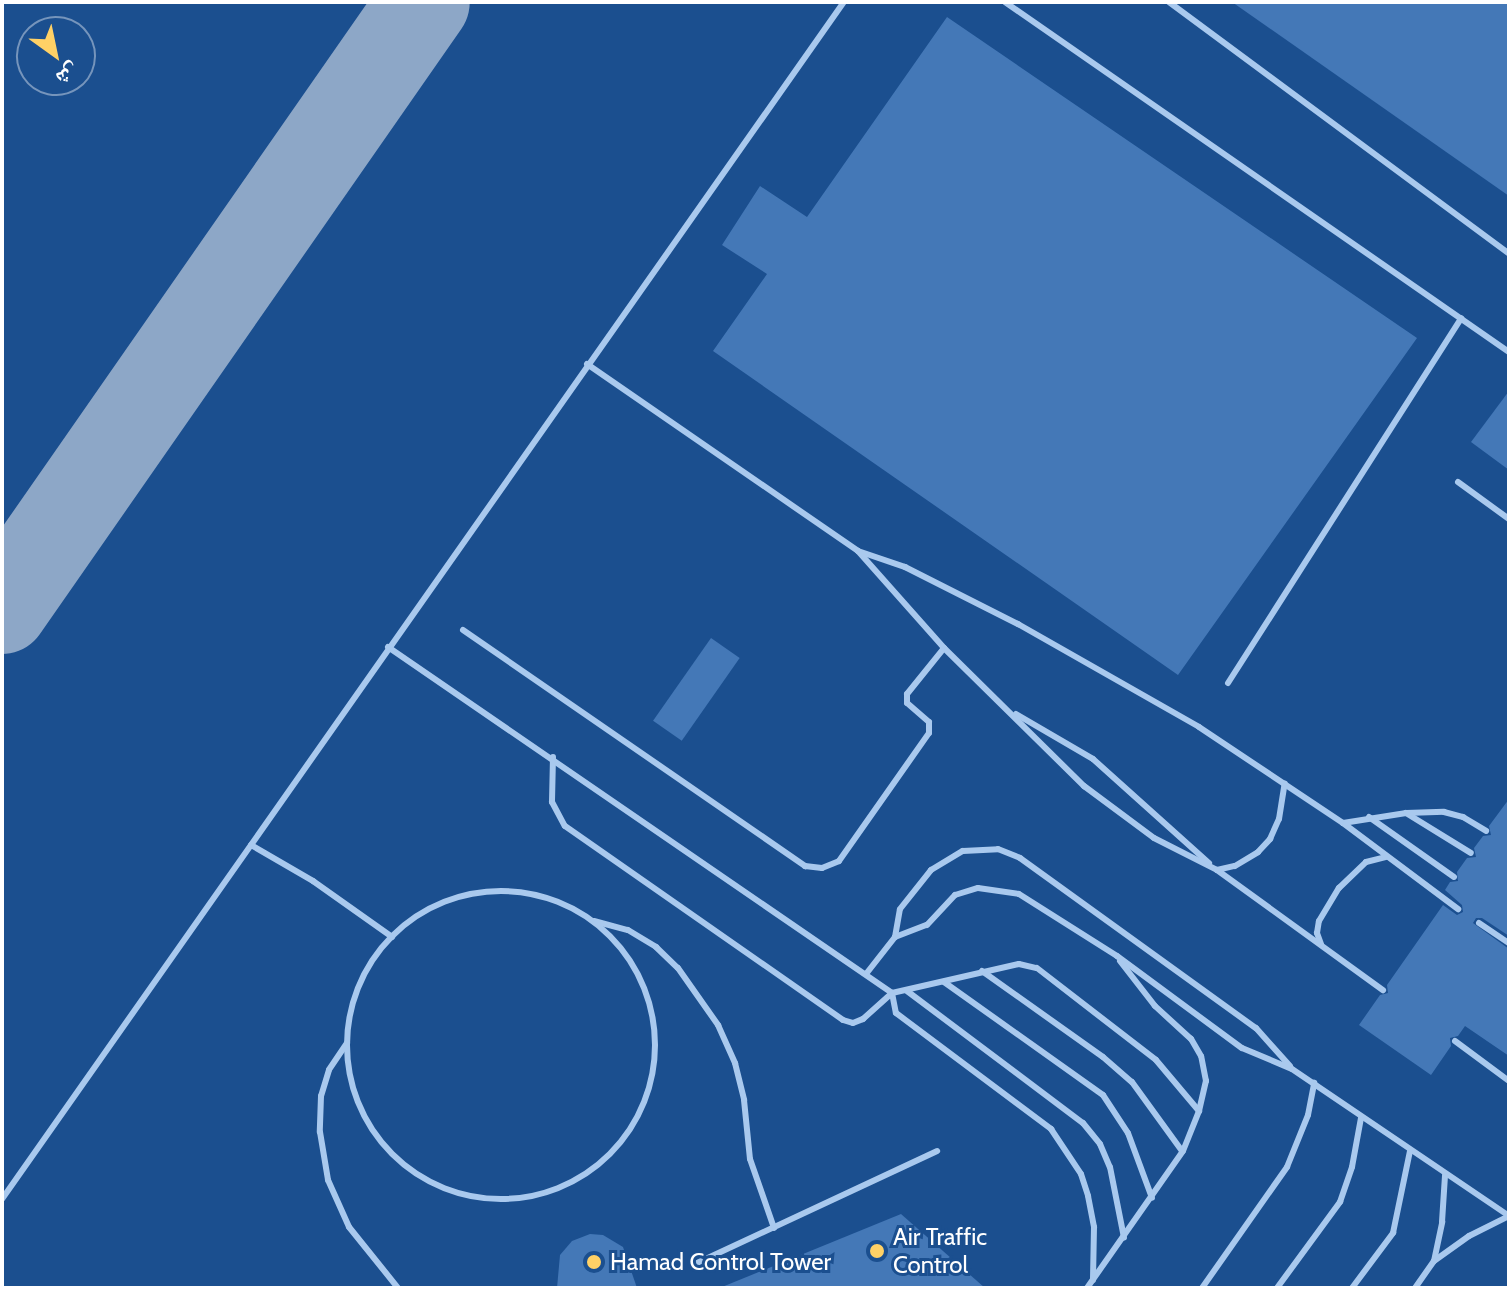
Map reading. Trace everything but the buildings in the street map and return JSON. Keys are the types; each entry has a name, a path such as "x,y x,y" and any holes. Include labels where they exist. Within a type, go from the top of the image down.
{"lane":[{"path":"2,1199 844,2"},
{"path":"1005,2 1509,352"},
{"path":"1169,2 1509,254"},
{"path":"1228,683 1461,318"},
{"path":"587,364 858,551 944,648 1084,786 1154,838 1217,870 1245,861 1270,839 1279,819 1285,783"},
{"path":"1458,482 1509,519"},
{"path":"858,551 905,567 1018,624 1199,727 1343,823 1458,909"},
{"path":"463,630 805,866 814,868 839,861 929,733 929,722 907,703 907,694 944,648"},
{"path":"388,647 866,974 892,993 896,1013 1051,1129 1081,1174 1088,1196 1094,1227 1093,1280"},
{"path":"1008,710 1093,759 1217,870 1383,990"},
{"path":"553,757 552,802 565,826 796,989 853,1023 873,1012 892,993 1019,964 1037,968 1139,1046 1199,1111"},
{"path":"1343,823 1406,813 1453,813 1486,831"},
{"path":"1406,813 1471,853"},
{"path":"1369,817 1454,877"},
{"path":"251,845 313,881 392,937"},
{"path":"866,974 895,937 900,909 931,870 963,851 998,849 1020,858 1256,1028 1292,1069"},
{"path":"1322,945 1317,933 1319,921 1339,888 1366,862 1386,857"},
{"path":"895,937 927,925 955,895 978,888 1000,889 1043,907 1117,956 1242,1048 1292,1069 1509,1216"},
{"path":"591,920 614,940 645,990 655,1046 644,1102 631,1128 592,1169 567,1184 513,1199 484,1199 430,1182 385,1148 368,1125 348,1071 347,1043 350,1014 359,986 373,960 392,937 416,918 443,903 488,893 534,895 591,920 628,930 656,947 686,978 718,1025 735,1063 744,1100 750,1159 774,1228"},
{"path":"1479,923 1509,943"},
{"path":"1087,1288 1183,1151 1199,1111 1206,1081 1201,1056 1191,1039 1140,989 1117,956"},
{"path":"982,971 1103,1057 1132,1082 1183,1151"},
{"path":"944,982 1103,1095 1128,1133 1152,1198"},
{"path":"907,991 1083,1123 1100,1144 1110,1167 1124,1239"},
{"path":"1455,1041 1509,1081"},
{"path":"347,1043 329,1070 321,1096 320,1132 328,1180 349,1227 398,1288"},
{"path":"1202,1288 1287,1167 1308,1115 1314,1083"},
{"path":"1277,1288 1340,1202 1352,1167 1361,1118"},
{"path":"697,1263 937,1151"},
{"path":"1352,1288 1393,1233 1410,1151"},
{"path":"1434,1261 1442,1222 1445,1175"},
{"path":"1415,1288 1434,1261 1469,1236 1509,1216"}],"taxiway":[{"path":"2,608 424,2"}],"place":[{"name":"Air Traffic Control","path":"877,1251"},
{"name":"Hamad Control Tower","path":"594,1262"}]}
